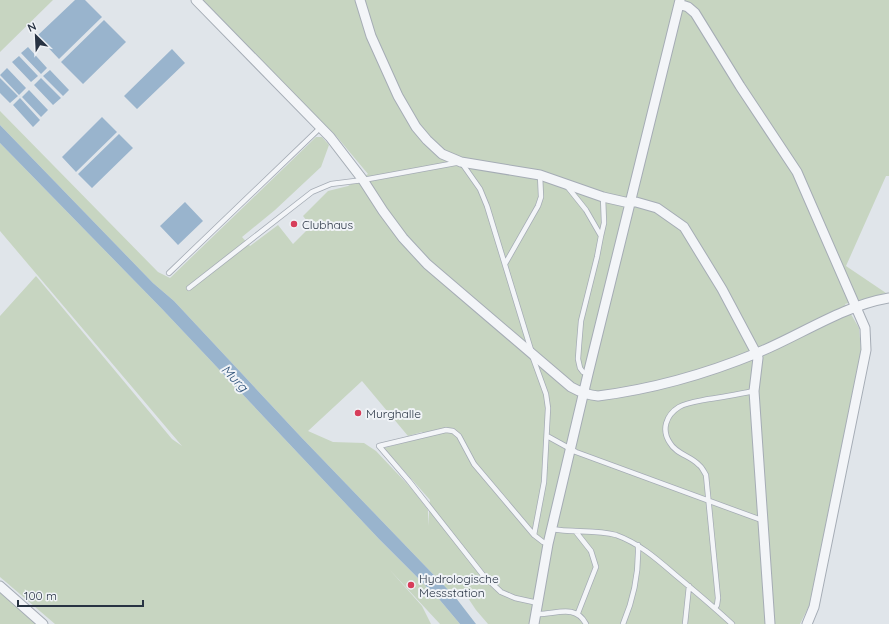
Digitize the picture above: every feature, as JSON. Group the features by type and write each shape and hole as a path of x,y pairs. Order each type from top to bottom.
{"street":[{"path":"196,0 321,127 363,180 403,238 427,264 571,386 588,395 598,396 671,382 718,367 756,353 856,306 889,298"},
{"path":"360,0 371,36 398,96 416,126 442,154 461,162 540,175 603,197 625,202 636,202 657,208 684,227 722,289 758,358 754,391 770,624"},
{"path":"534,624 548,544 588,374 680,2 695,13 740,86 797,172 865,328 866,350 814,607 807,624"},
{"path":"0,586 43,624"}],"lane":[{"path":"169,273 321,127"},
{"path":"189,288 312,192 331,184 363,180 461,162 480,189 487,206 532,354 546,394 548,408 544,482 534,535"},
{"path":"505,264 538,206 541,197 540,175"},
{"path":"565,184 586,210 601,236"},
{"path":"588,374 583,372 580,368 578,359 581,321 604,223 603,197"},
{"path":"714,608 717,605 718,598 706,475 700,465 678,452 670,444 666,434 665,423 671,413 680,406 754,391"},
{"path":"538,603 515,598 501,592 483,575 409,480 378,446 446,430 453,431 459,436 474,464 534,535 544,543 548,544"},
{"path":"547,436 571,450 764,521"},
{"path":"552,529 615,535 638,545 689,586 732,624"},
{"path":"576,532 590,551 596,567 578,613"},
{"path":"623,624 634,588 639,564 638,545"},
{"path":"685,624 689,586"},
{"path":"536,614 569,611 578,613 586,624"}],"green space":[{"path":"0,0 53,0 0,52"},
{"path":"203,0 889,0 889,176 886,176 846,266 886,293 845,304 859,328 861,350 809,606 800,624 488,624 476,610 462,589 456,598 301,437 174,301 153,283 0,125 0,111 158,272 170,278 316,137 322,137 329,145 321,167 275,210 242,237 250,246 278,225 293,244 311,226 303,216 328,191 348,186 368,174 337,137","holes":["362,381 408,436 422,432 425,437 384,448 430,500 428,526 428,510 412,489 376,451 364,443 333,442 308,431"]},
{"path":"0,143 163,310 379,539 439,599 460,624 440,624 389,569 422,606 431,624 55,624 0,577 0,316 36,276 172,439 182,446 0,231"},
{"path":"0,591 38,624 0,624"}],"water":[{"path":"75,0 85,0 102,17 59,59 37,36"},
{"path":"104,20 126,42 83,84 61,62"},
{"path":"28,47 47,68 41,74 21,53"},
{"path":"172,49 185,63 137,109 124,96"},
{"path":"19,56 38,76 31,82 12,62"},
{"path":"7,68 26,88 19,95 0,75"},
{"path":"50,70 69,90 63,96 43,76"},
{"path":"0,78 18,96 10,103 0,93"},
{"path":"41,78 61,98 53,105 34,85"},
{"path":"29,90 48,110 41,117 22,97"},
{"path":"20,98 40,120 33,127 13,105"},
{"path":"102,117 117,132 76,172 62,157"},
{"name":"Murg","path":"0,125 153,283 174,301 301,437 456,598 476,624 460,624 439,599 379,539 163,310 0,143"},
{"path":"119,134 133,148 92,188 78,174"},
{"path":"185,202 203,221 178,245 160,226"}],"place":[{"name":"Clubhaus","path":"294,224"},
{"name":"Murghalle","path":"358,413"},
{"name":"Hydrologische Messstation","path":"411,585"}]}
